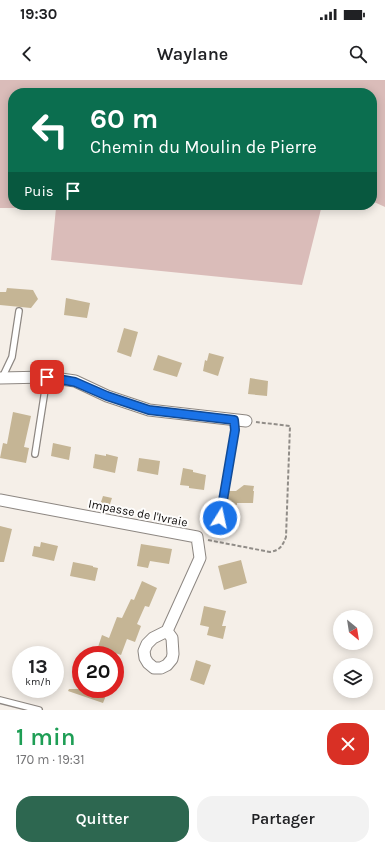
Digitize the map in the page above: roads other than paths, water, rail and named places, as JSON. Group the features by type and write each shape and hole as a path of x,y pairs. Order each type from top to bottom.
{"street":[{"path":"1,378 47,377 75,382 107,396 149,410 246,421"},
{"name":"Impasse de l'Ivraie","path":"0,500 196,537 200,558 167,631"}],"lane":[{"path":"1,378 12,357 19,311"},
{"path":"35,454 47,377"},
{"path":"220,518 235,430 234,420"},
{"path":"0,700 40,710"}]}
